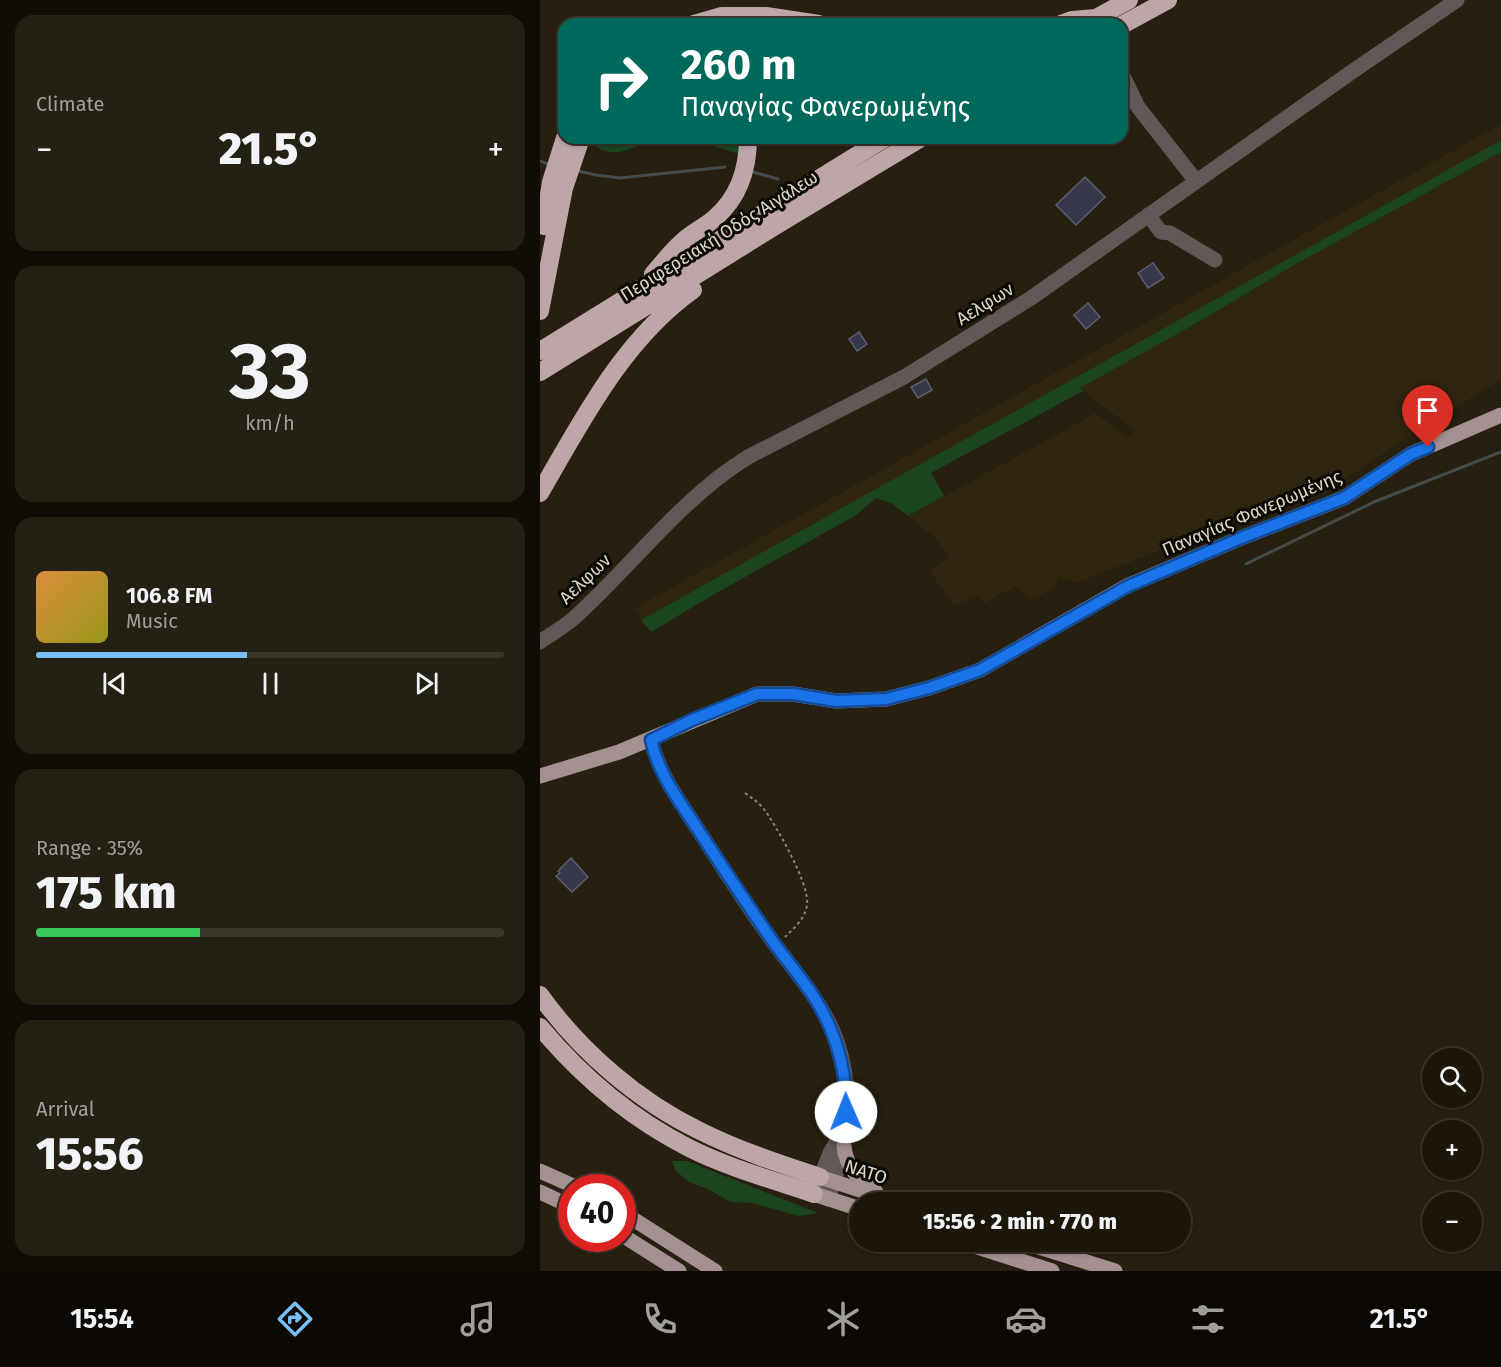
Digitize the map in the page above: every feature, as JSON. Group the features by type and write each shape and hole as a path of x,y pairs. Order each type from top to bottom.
{"highway":[{"path":"1096,18 1129,0"},
{"path":"1128,22 1168,0"},
{"path":"715,18 766,16 779,18"},
{"path":"540,245 551,182 563,144"},
{"path":"540,311 564,188 579,144"},
{"path":"640,289 682,241 715,219 726,207 737,191 744,172 748,144"},
{"name":"Περιφερειακή Οδός Αιγάλεω","path":"540,351 875,144"},
{"name":"Περιφερειακή Οδός Αιγάλεω","path":"540,372 911,144"},
{"path":"540,492 590,407 626,356 660,315 698,286 717,262"},
{"path":"540,994 572,1033 595,1056 619,1078 656,1106 699,1131 824,1188"},
{"path":"540,1027 556,1046 607,1094 646,1123 690,1149 824,1188"}],"main road":[{"name":"Παναγίας Φανερωμένης","path":"540,776 651,740 692,720 757,694 793,694 836,701 886,699 929,688 980,670 1128,586 1241,538 1344,498 1411,454 1501,415"},
{"path":"844,1146 850,1169 863,1182 879,1192"},
{"path":"540,1171 558,1179"},
{"name":"ΝΑΤΟ","path":"824,1188 849,1193"},
{"name":"ΝΑΤΟ","path":"824,1188 849,1203"},
{"path":"540,1192 558,1200"},
{"path":"636,1221 715,1271"},
{"path":"636,1244 679,1271"},
{"path":"993,1252 1052,1271"},
{"path":"1055,1252 1115,1271"}],"street":[{"name":"Αελφων","path":"540,642 572,620 683,507 725,471 904,377 1031,298 1457,0"},
{"path":"1128,86 1138,107 1196,181"},
{"path":"1148,215 1161,232 1170,233 1215,260"},
{"path":"651,740 655,758 663,776 724,871 776,946 804,981 832,1029 840,1051 845,1082 844,1146 824,1188"},
{"path":"824,1188 830,1153 844,1129"}],"path":[{"path":"746,793 767,814 807,892 808,902 800,921 776,946"}],"shaded area":[{"path":"1501,124 1501,140 641,620 635,608"},
{"path":"1501,152 1501,379 1457,407 1443,411 1435,405 1411,435 1324,494 1296,497 1079,582 1058,578 1055,589 1029,600 1016,586 984,603 978,596 954,606 929,570 950,557 933,536 908,516 1096,413 1128,438 1134,430 1079,388 1195,324 1296,264"}],"green space":[{"path":"1501,140 1501,152 1296,264 1080,388 1083,391 931,473 944,496 908,516 891,503 876,498 855,516 651,632 641,620"},
{"path":"598,144 644,144 614,152 597,147"},
{"path":"708,144 741,144 742,155"},
{"path":"672,1161 687,1161 818,1213 799,1216 751,1203 730,1202 710,1190 689,1182 676,1171"}],"building":[{"path":"1085,177 1105,197 1076,225 1056,205"},
{"path":"1153,263 1164,278 1148,288 1138,273"},
{"path":"1088,303 1100,317 1086,329 1074,315"},
{"path":"859,332 867,344 857,351 849,339"},
{"path":"926,379 932,390 918,398 911,387"},
{"path":"571,858 588,877 572,892 556,876"}],"waterway":[{"path":"540,161 548,164"},
{"path":"578,171 620,178 725,167"},
{"path":"753,172 778,179"},
{"path":"1246,564 1374,502 1501,452"}],"route":[{"path":"846,1112 846,1092 840,1051 821,1008 724,871 663,776 655,758 651,740 692,720 757,694 793,694 836,701 886,699 929,688 980,670 1128,586 1241,538 1344,498 1411,454 1428,447"}]}
